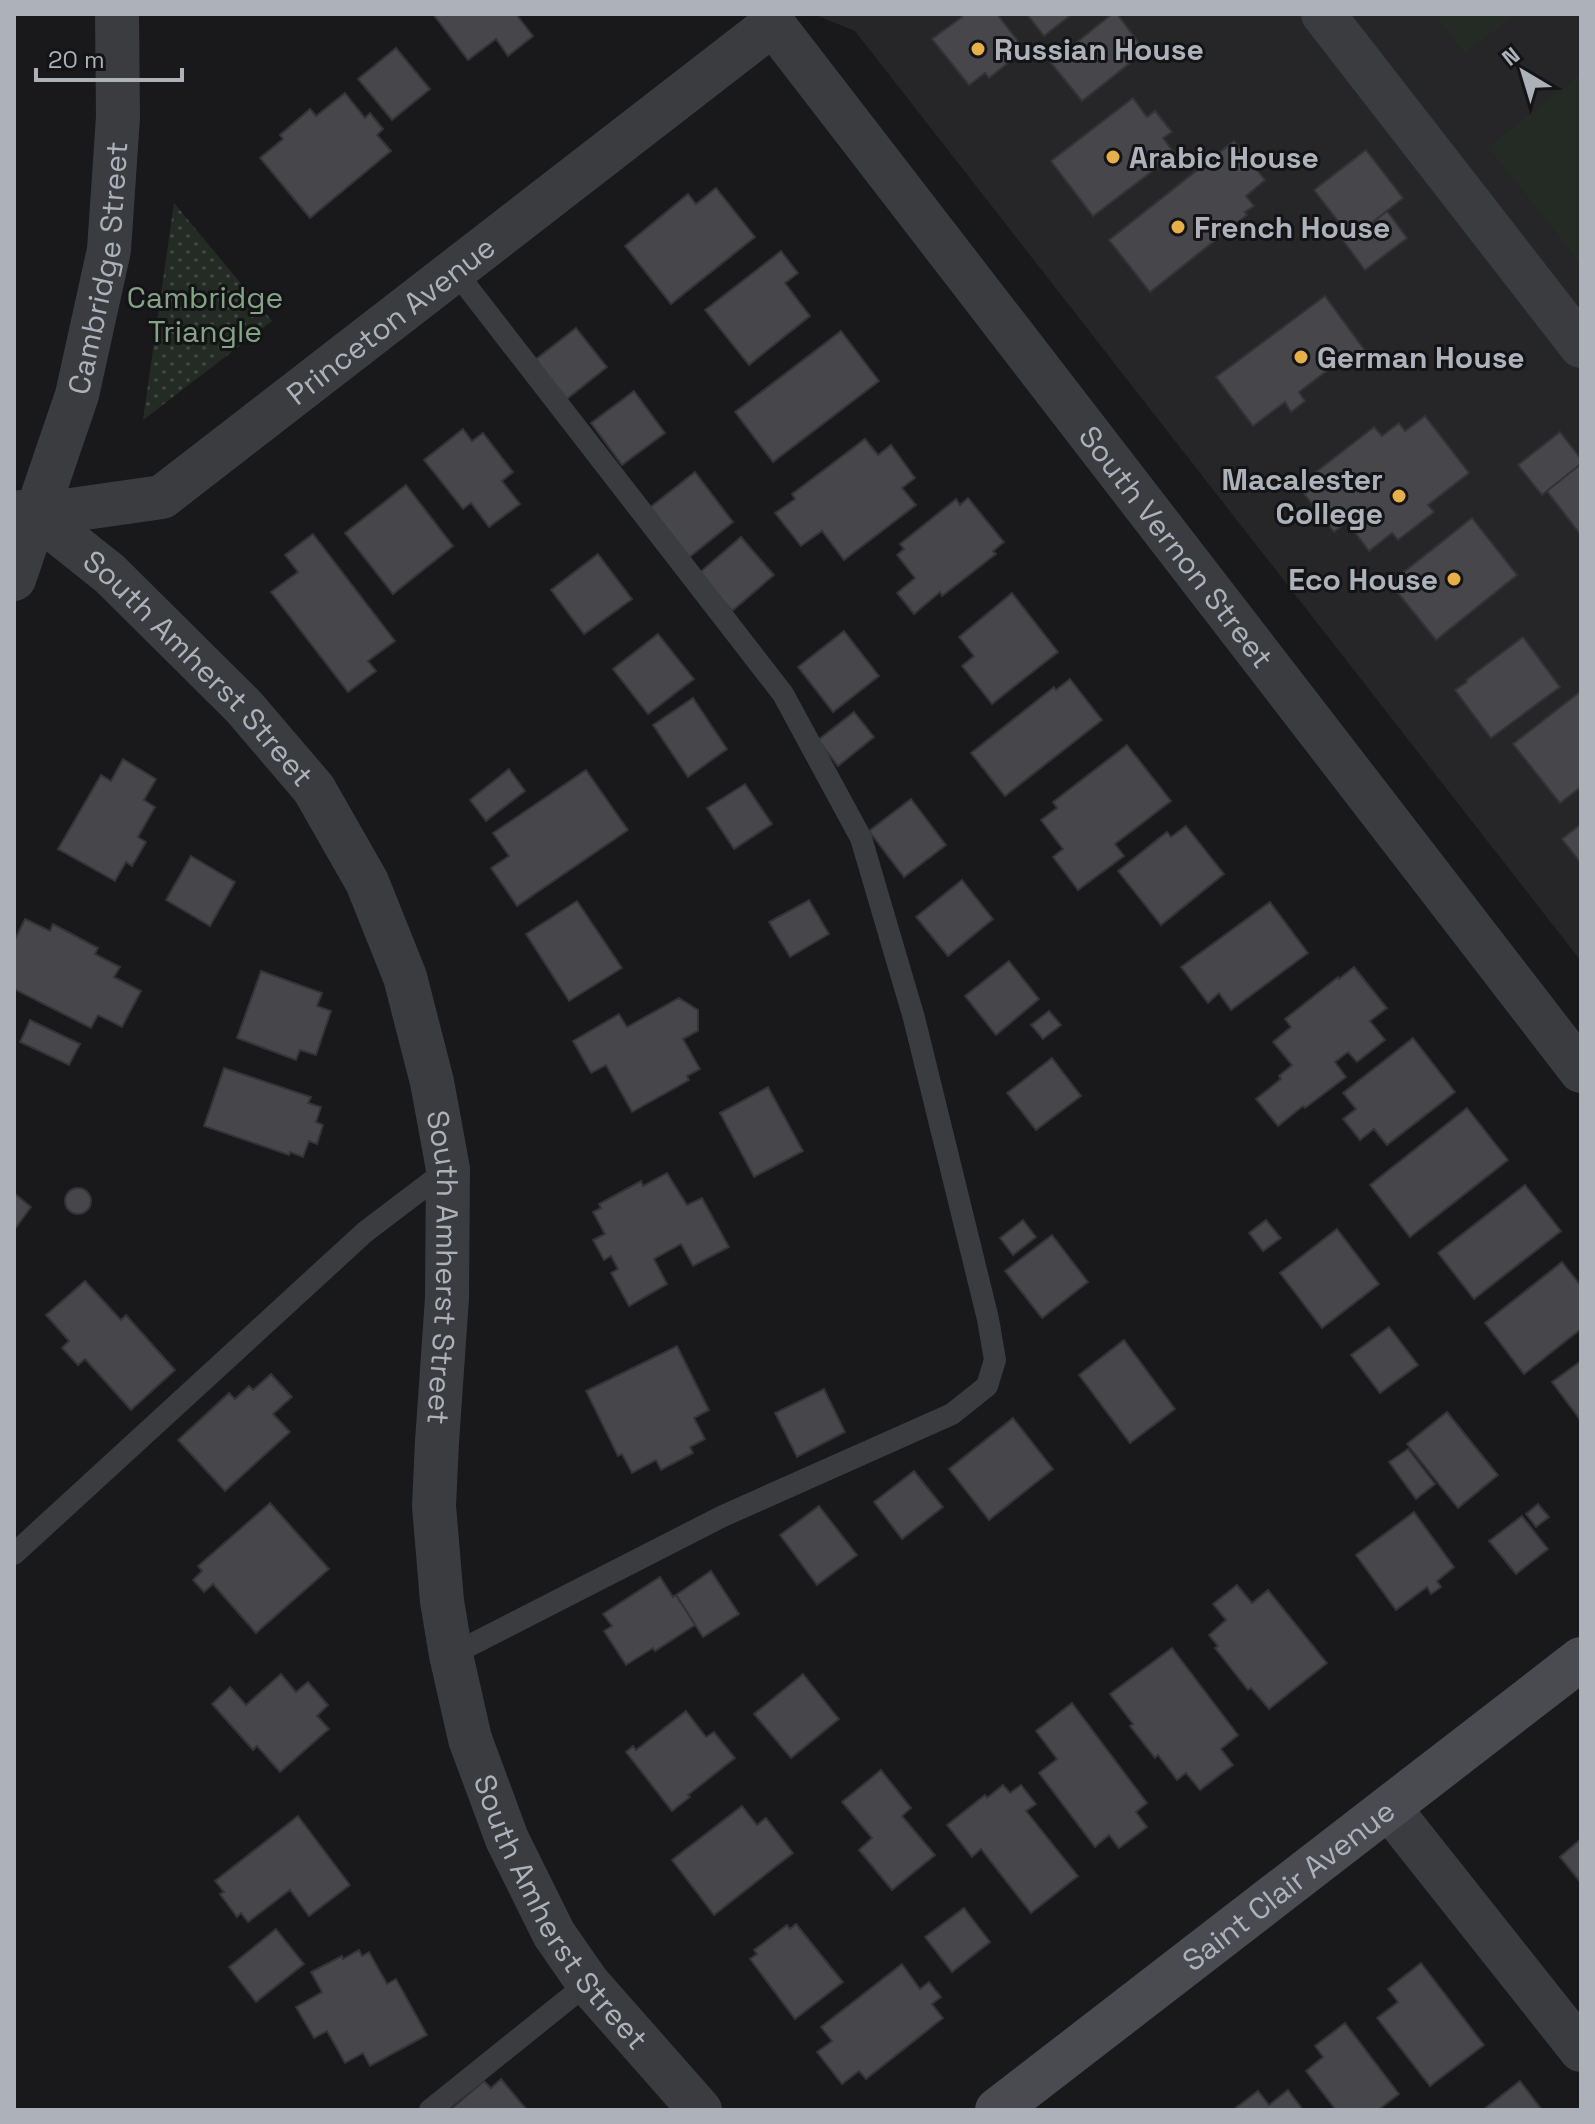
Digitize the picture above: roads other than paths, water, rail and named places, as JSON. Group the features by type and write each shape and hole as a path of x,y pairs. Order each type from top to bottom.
{"street":[{"name":"Cambridge Street","path":"25,513 77,395 109,250 118,117 117,14"},
{"path":"1323,14 1581,346"},
{"name":"Princeton Avenue","path":"25,513 162,497 773,24"},
{"name":"South Vernon Street","path":"773,24 1581,1071"},
{"path":"14,579 25,513"},
{"name":"South Amherst Street","path":"25,513 110,574 244,707 314,789 367,882 405,977 432,1082 448,1169 447,1298 434,1506 442,1601 470,1739 507,1839 554,1934 588,1983 700,2110"},
{"name":"Saint Clair Avenue","path":"997,2110 1581,1659"},
{"path":"1389,1808 1581,2050"}],"lane":[{"path":"451,1655 723,1516 952,1414 987,1386 995,1360 988,1319 914,1018 861,838 783,694 455,271"},
{"path":"14,1554 365,1232 448,1169"},
{"path":"430,2110 588,1983"}],"place":[{"name":"Russian House","path":"978,49"},
{"name":"Arabic House","path":"1113,157"},
{"name":"French House","path":"1178,227"},
{"name":"German House","path":"1301,357"},
{"name":"Macalester College","path":"1399,496"},
{"name":"Eco House","path":"1454,579"}],"park label":[{"name":"Cambridge Triangle","path":"205,314"}]}
